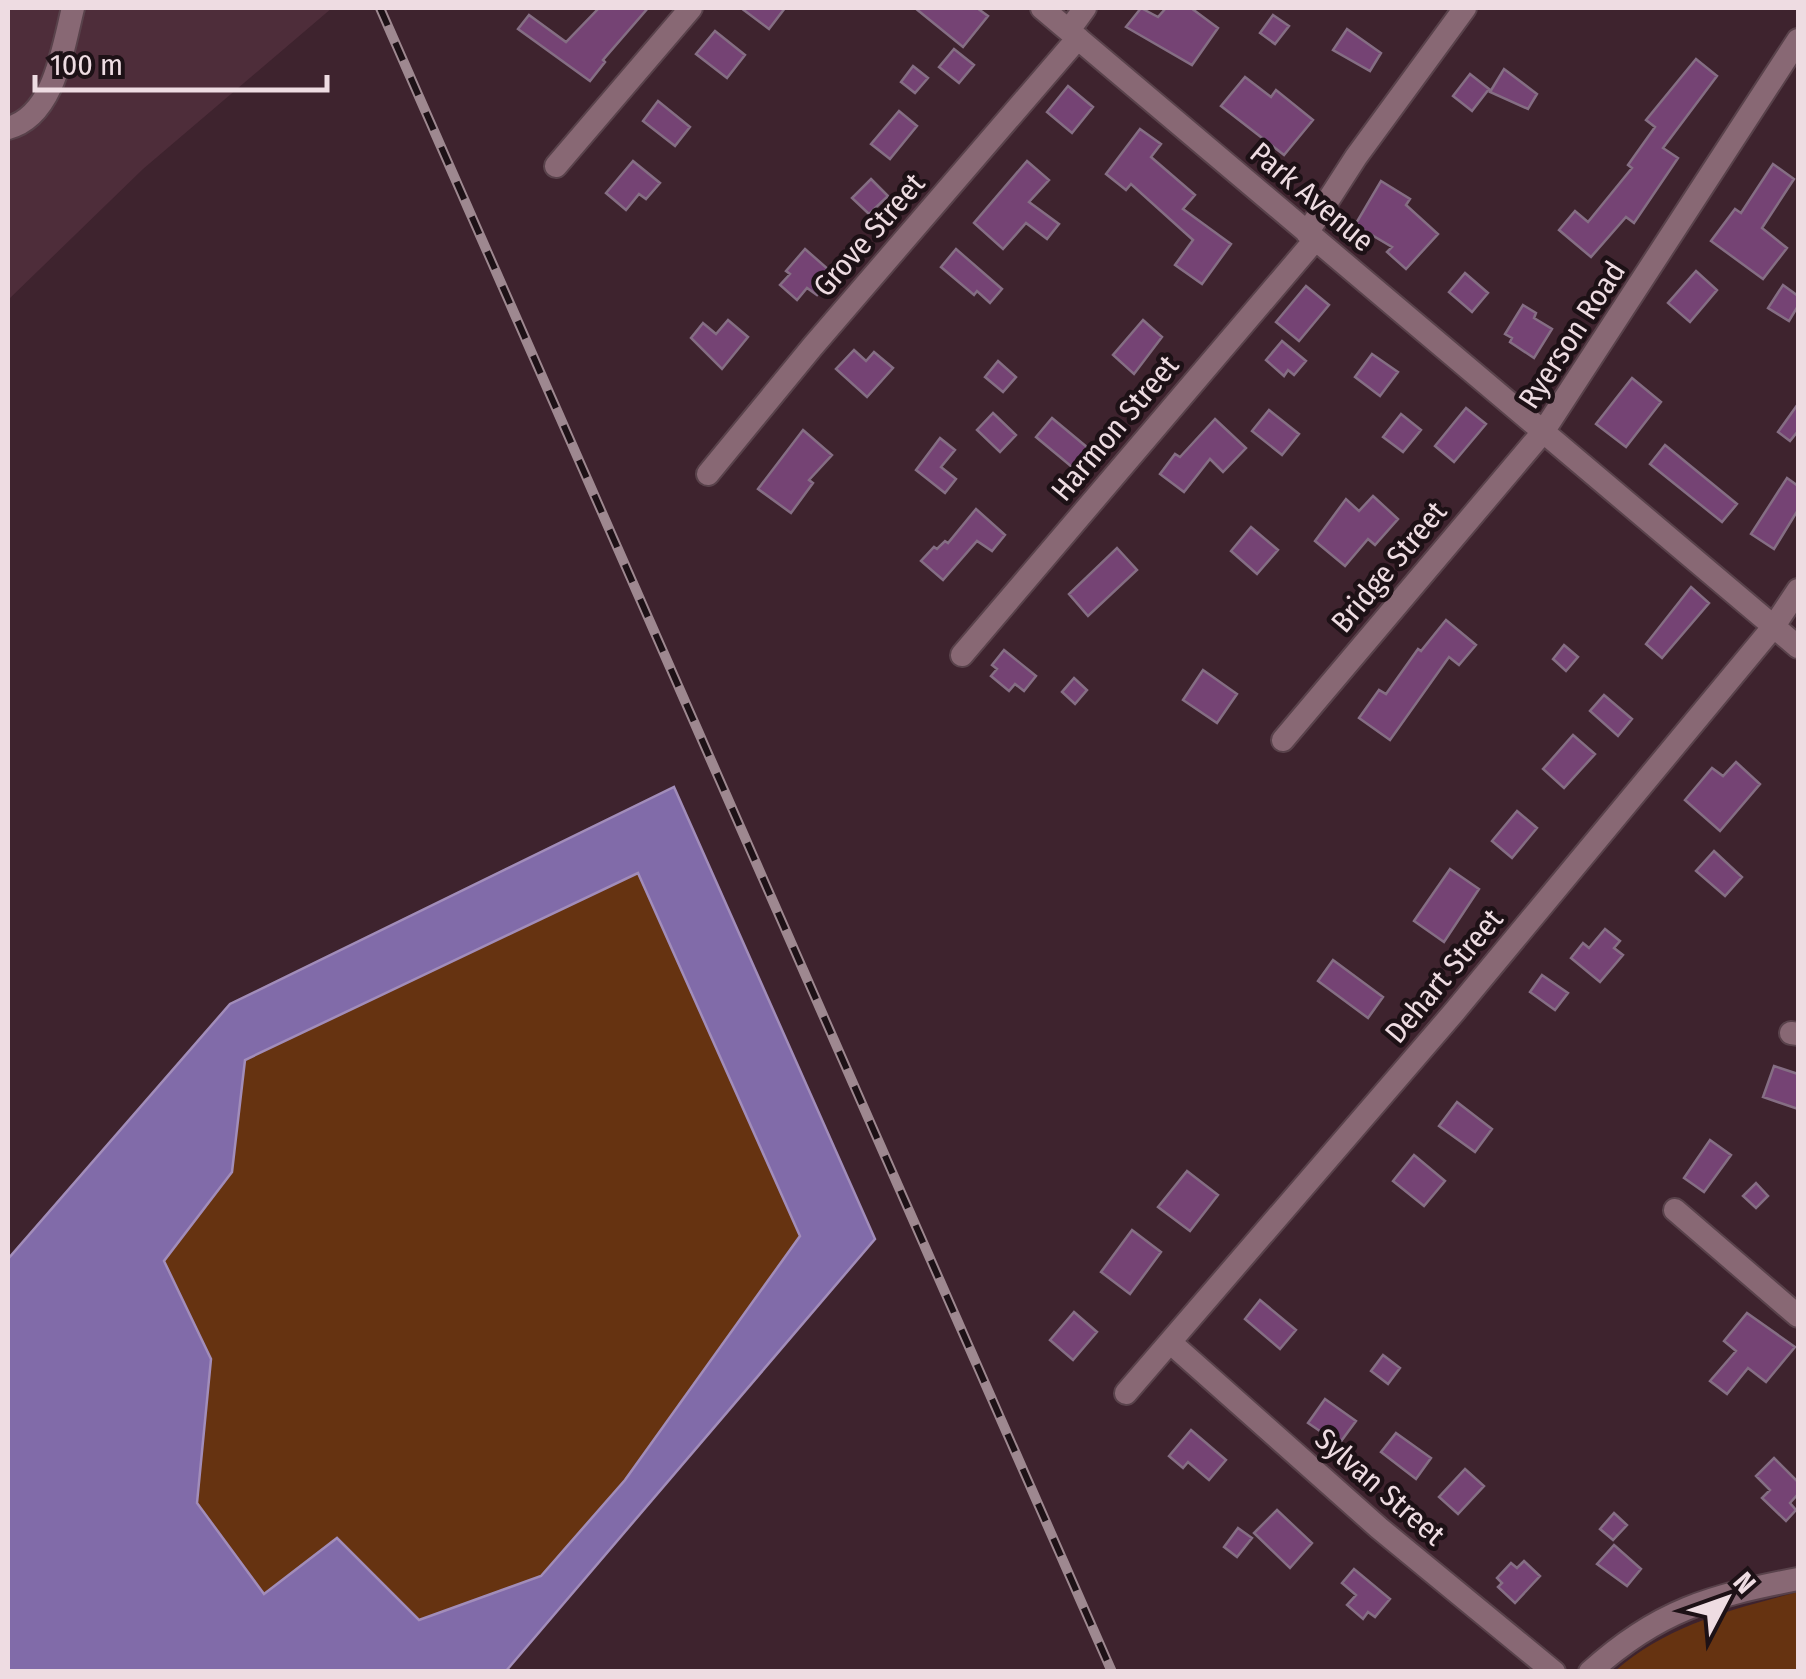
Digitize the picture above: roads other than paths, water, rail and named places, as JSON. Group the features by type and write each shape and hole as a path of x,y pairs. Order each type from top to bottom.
{"street":[{"path":"8,128 22,124 48,94 73,8"},
{"path":"556,166 690,8"},
{"name":"Park Avenue","path":"1042,8 1543,432"},
{"name":"Grove Street","path":"708,474 1074,34 1085,8"},
{"name":"Harmon Street","path":"962,654 1311,236 1356,157 1465,8"},
{"name":"Ryerson Road","path":"1798,40 1543,432 1798,647"},
{"name":"Bridge Street","path":"1283,740 1543,432"},
{"name":"Dehart Street","path":"1126,1394 1456,1011 1774,626 1798,590"},
{"path":"1675,1210 1798,1316"},
{"name":"Sylvan Street","path":"1171,1344 1379,1528 1554,1672"},
{"path":"1590,1672 1648,1626 1684,1608 1721,1594 1798,1579"}],"railway":[{"path":"380,8 1112,1672"}]}
